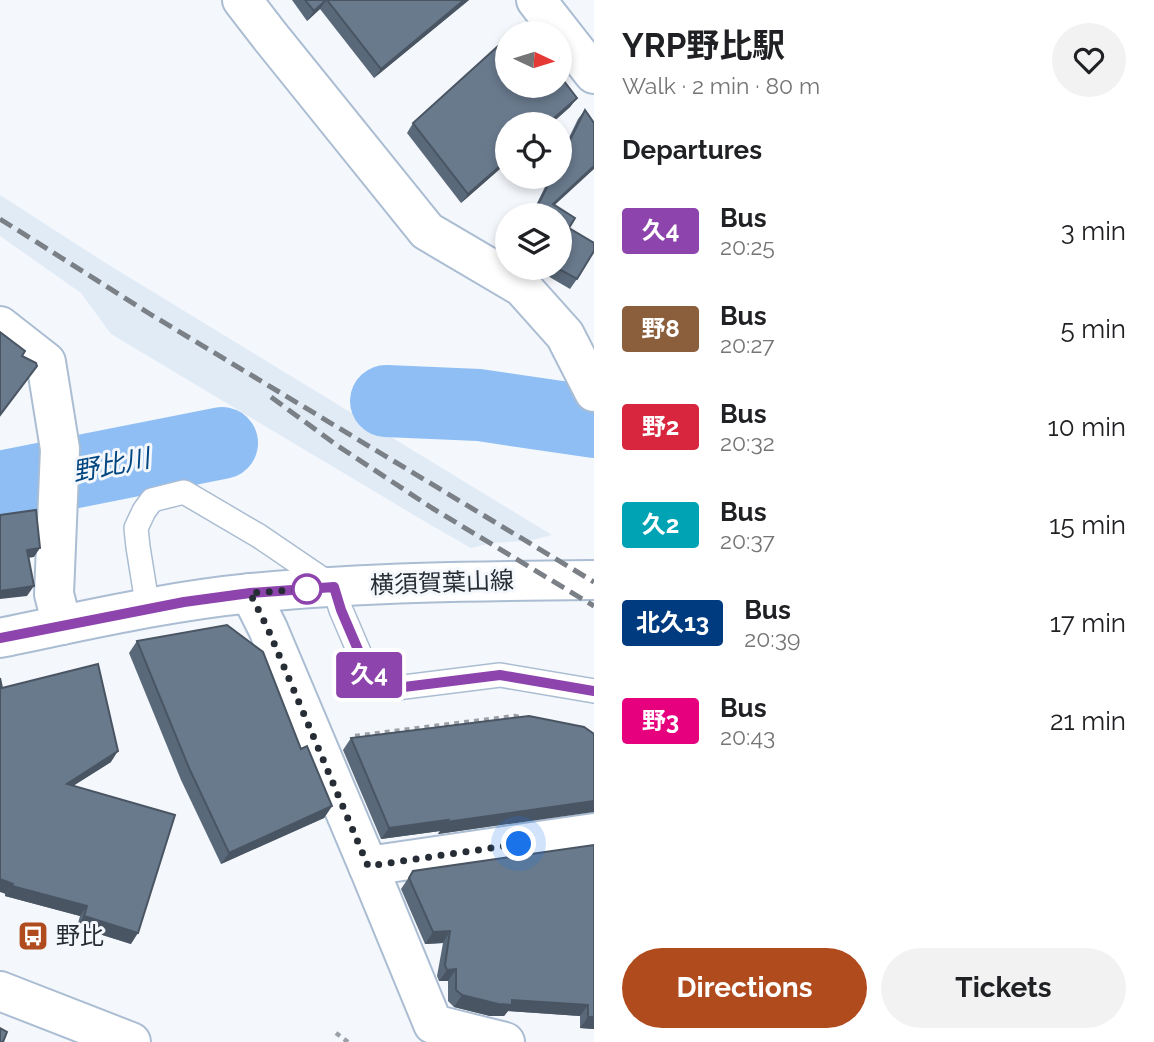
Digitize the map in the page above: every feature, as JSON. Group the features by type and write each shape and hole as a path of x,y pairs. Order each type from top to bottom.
{"main road":[{"path":"242,0 427,231 522,287 565,335 594,390"},
{"path":"536,0 586,50"},
{"path":"0,326 46,362 60,449 54,594 62,625"},
{"name":"横須賀葉山線","path":"0,638 148,609 250,593 479,581 594,580"},
{"path":"250,593 268,629 433,1024 505,1042"},
{"path":"368,866 594,833"},
{"path":"0,990 131,1042"}],"lane":[{"path":"148,609 136,528 152,500 184,492 259,536 334,587 371,680 388,689 500,675 594,691"}],"path":[{"path":"336,1033 348,1042"}],"shaded area":[{"path":"0,195 104,262 552,535 528,541 491,543 471,548 111,334 81,293 0,236"}],"building":[{"path":"305,0 326,0 314,11"},
{"path":"327,0 464,0 381,69"},
{"path":"495,49 495,98 572,98 572,92 577,98 561,112 495,112 495,170 468,194 413,123"},
{"path":"585,110 594,123 594,166 572,186 572,136"},
{"path":"546,189 569,189 554,203 539,203"},
{"path":"572,230 594,243 594,251 577,279 572,276"},
{"path":"0,332 25,351 22,356 37,366 0,415"},
{"path":"36,510 40,548 27,550 34,586 0,591 0,515"},
{"path":"227,625 263,652 301,749 307,746 332,806 229,853 189,768 137,641"},
{"path":"98,664 118,751 67,784 175,815 138,933 84,916 87,906 12,886 13,884 0,879 0,678 2,688"},
{"path":"529,716 584,727 594,734 594,801 389,828 351,738"},
{"path":"594,845 594,1017 588,1017 588,1005 512,1000 512,1005 498,1004 462,995 456,990 456,969 447,970 445,965 450,931 433,932 409,878 413,871"},
{"path":"0,1028 7,1032 3,1042 0,1042"}],"waterway":[{"name":"野比川","path":"386,401 479,405 594,422"},
{"name":"野比川","path":"0,487 222,443"}],"railway":[{"path":"0,219 150,314 594,582"},
{"path":"271,397 338,446 432,508 594,606"}],"bus line":[{"name":"久4","path":"0,638 184,602 250,593 334,587 371,680 388,689 500,675 594,691"}],"place":[{"name":"野比","path":"33,936"}],"route":[{"path":"307,589 250,593 268,629 368,866 519,844"}]}
